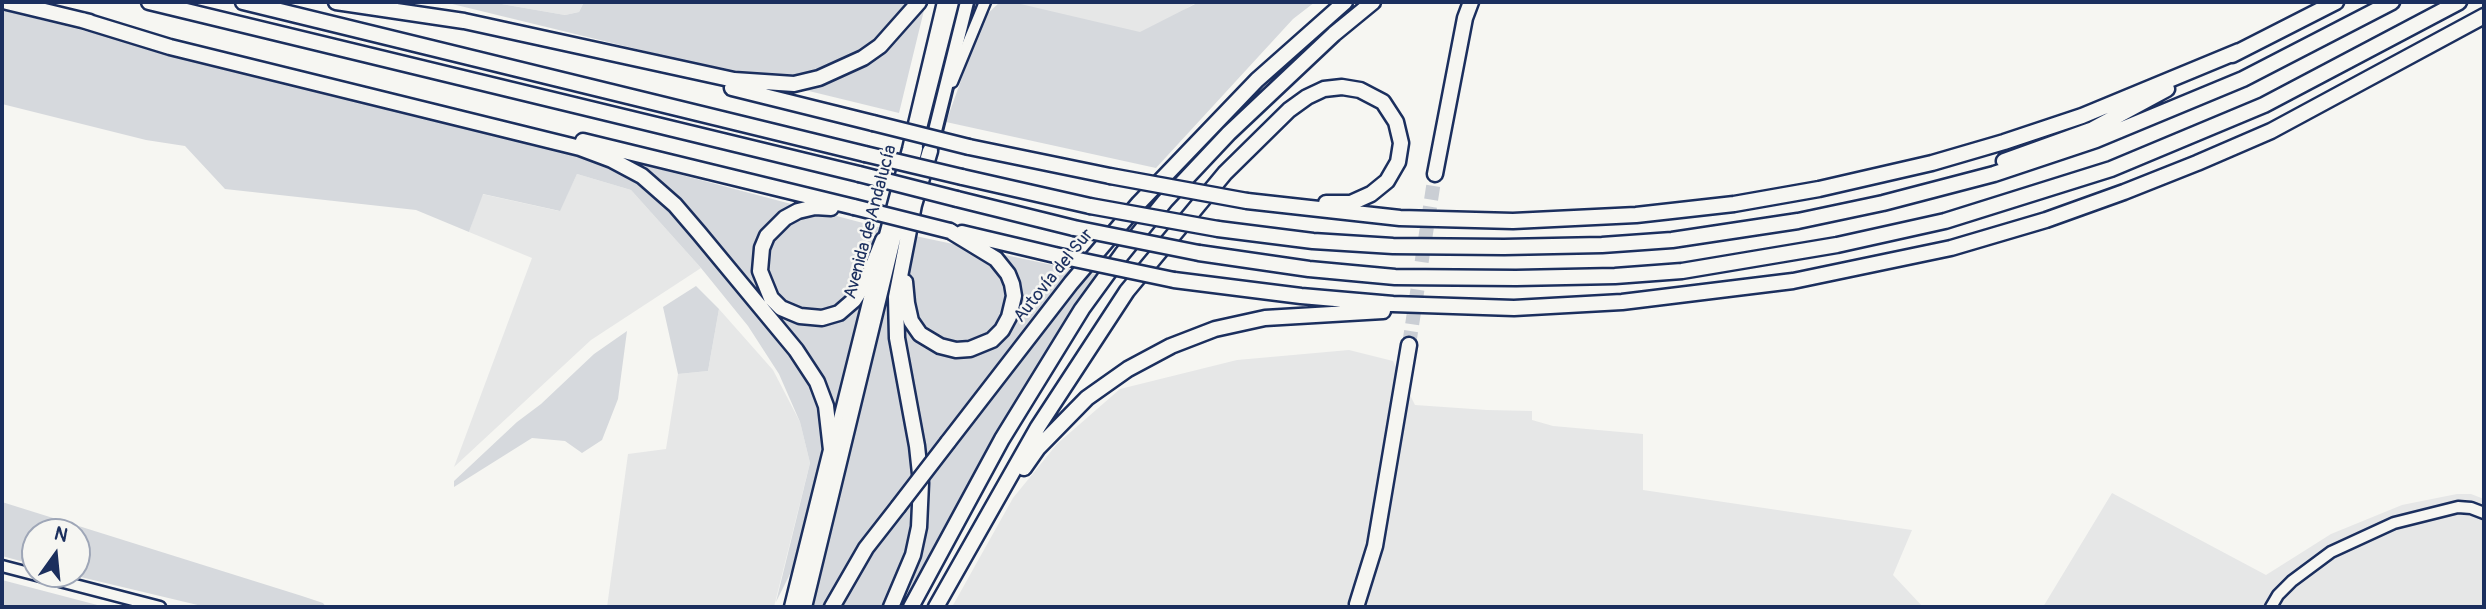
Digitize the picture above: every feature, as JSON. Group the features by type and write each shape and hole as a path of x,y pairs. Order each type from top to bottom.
{"highway":[{"path":"7,2 950,231 1174,280 1301,296 1429,306 1514,308 1689,296 1793,281 1951,248 2046,220 2197,163 2271,131 2484,16"},
{"path":"149,2 1074,228 1199,253 1309,269 1395,277 1516,278 1615,276 1682,271 1836,245 1945,221 2111,169 2263,105 2459,2"},
{"path":"243,2 1090,206 1218,229 1313,241 1393,246 1504,247 1672,240 1798,221 1883,203 1994,174 2096,140 2243,79 2392,2"},
{"path":"337,2 464,21 873,123 1110,176 1247,201 1400,218 1513,221 1636,215 1734,204 1819,189 1932,163 2082,116 2239,51"},
{"path":"382,2 734,80 764,84 794,84 819,78 863,58 888,37 919,2"},
{"name":"Autovía del Sur","path":"832,607 866,548 1063,293 1139,202 1257,80 1345,2"},
{"path":"911,607 1002,439 1075,320 1122,254 1166,201 1229,133 1334,34 1373,2"},
{"path":"1435,174 1465,18 1471,2"},
{"path":"1883,203 2093,129 2336,2"},
{"path":"82,20 170,47 580,148 612,160 642,176 674,205 699,233 807,365 826,406 831,450 792,607"},
{"path":"936,607 1038,427 1127,291 1225,173 1289,110 1324,89 1342,87 1360,90 1383,102 1396,122 1401,143 1398,162 1387,181 1371,194 1351,203 1247,201"},
{"path":"923,149 922,206 906,273 907,303 911,321 920,334 930,341 948,348 970,349 992,340 1002,330 1009,317 1014,296 1013,284 996,259 950,231"},
{"path":"804,607 923,149"},
{"path":"891,607 913,555 919,527 921,484 917,446 897,338 896,297 923,149"},
{"path":"853,207 815,207 792,215 775,226 767,236 760,271 771,298 781,308 800,316 822,318 839,313 854,300 867,279 883,240"},
{"path":"988,517 1038,448 1087,398 1128,369 1171,346 1215,329 1265,318 1429,306"},
{"path":"1356,606 1375,546 1409,345"}],"main road":[{"name":"Avenida de Andalucía","path":"923,149 952,2"},
{"path":"923,149 940,112 967,2"}],"street":[{"name":"Avenida de Andalucía","path":"831,450 943,2"},
{"path":"940,112 985,2"},
{"path":"2271,607 2292,581 2331,551 2395,523 2458,507 2484,513"},
{"path":"2,566 160,607"}],"shaded area":[{"path":"444,2 490,2 565,15 579,12 584,2 926,2 899,113"},
{"path":"490,2 584,2 579,12 565,15"},
{"path":"1000,2 1012,2 1140,32 1199,2 1315,2 1293,19 1156,168 946,122 984,17"},
{"path":"1004,2 1197,2 1138,39"},
{"path":"2,10 514,139 621,159 882,228 845,381 808,516 792,570 776,602 810,463 800,422 779,374 748,326 701,268 631,190 577,174 560,211 483,194 469,232 416,210 225,189 185,146 146,140 2,104"},
{"path":"577,174 631,190 701,268 591,340 454,467 532,258 469,232 482,194 559,211"},
{"path":"901,233 1100,275 966,490 904,607 810,607"},
{"path":"696,286 719,309 708,371 678,374 663,307"},
{"path":"719,309 773,370 800,422 810,463 774,607 607,607 628,454 666,449 678,374 708,371"},
{"path":"627,331 618,399 602,440 582,453 565,441 532,438 454,487 454,481 517,422 541,404 594,354"},
{"path":"1349,350 1393,361 1415,405 1532,411 1532,420 1553,426 1643,434 1643,490 1912,530 1893,575 1923,607 952,607 1013,498 1057,444 1120,389 1237,360"},
{"path":"2112,493 2266,575 2331,534 2402,505 2457,494 2471,494 2484,499 2484,607 2043,607"},
{"path":"2,502 53,518 21,518 21,561 2,556"},
{"path":"91,530 302,596 323,603 326,607 206,607 91,580"},
{"path":"2,580 21,585 21,588 33,588 105,607 2,607"}],"tunnel":[{"path":"1409,345 1435,174"}]}
